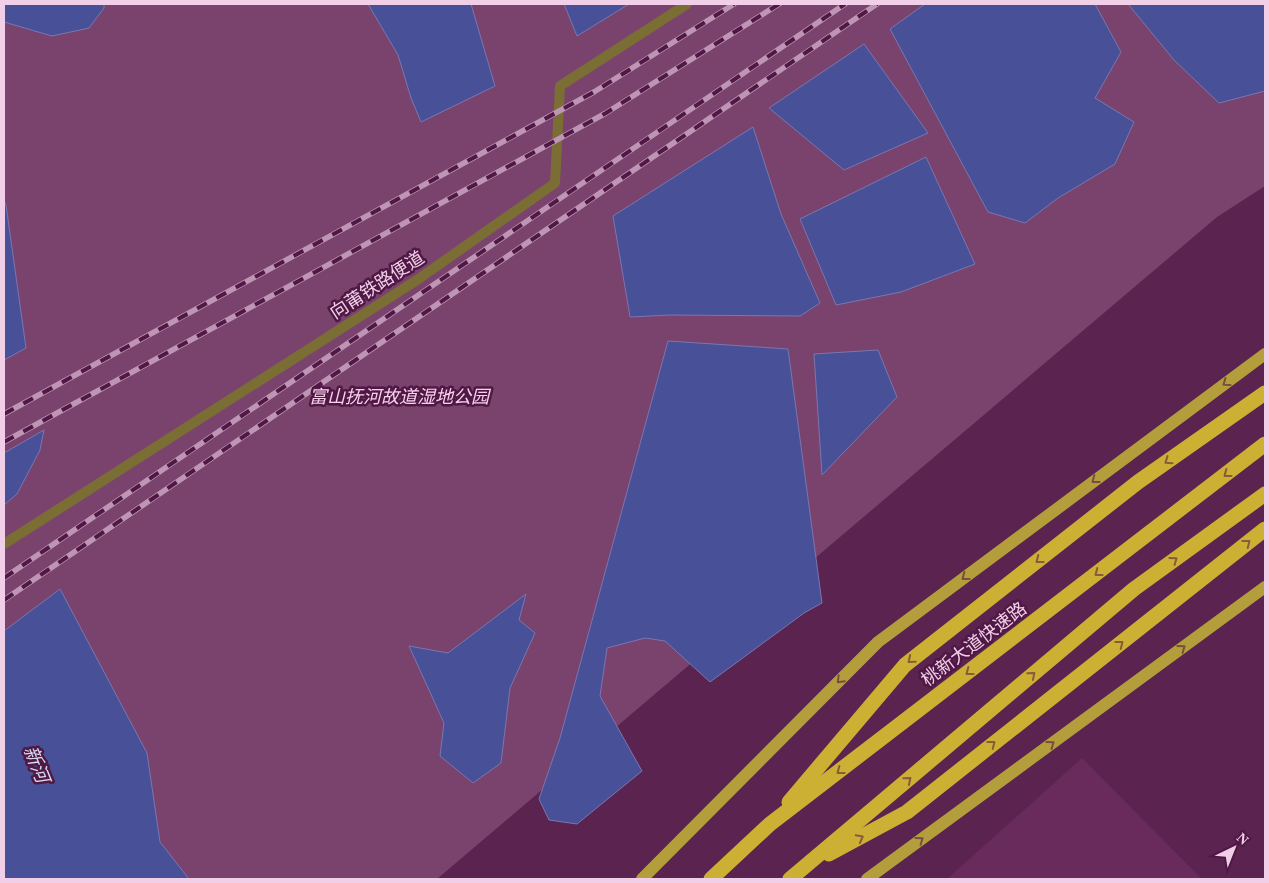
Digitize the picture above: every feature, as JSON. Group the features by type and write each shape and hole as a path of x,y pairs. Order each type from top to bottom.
{"highway":[{"path":"770,824 905,665 1138,482 1265,393"},
{"name":"桃新大道快速路","path":"711,879 770,824 1265,444"},
{"path":"796,874 1134,589 1265,494"},
{"path":"796,874 907,812 1265,529"}],"main road":[{"path":"642,879 878,642 1265,354"},
{"path":"867,879 1265,587"}],"lane":[{"name":"向莆铁路便道","path":"4,544 417,280 555,183 560,86 687,4"}],"shaded area":[{"path":"1082,758 1202,879 947,879"}],"green space":[{"name":"富山抚河故道湿地公园","path":"4,4 1265,4 1265,186 1217,217 437,879 4,879"}],"water":[{"path":"4,4 104,4 104,8 89,28 52,36 4,22"},
{"path":"368,4 471,4 495,86 421,122 411,98 398,55"},
{"path":"564,4 629,4 577,36"},
{"path":"925,4 1095,4 1121,52 1095,98 1134,122 1115,164 1058,198 1025,223 988,212 890,29"},
{"path":"1128,4 1265,4 1265,91 1219,103 1174,60"},
{"path":"864,44 928,133 844,170 769,108"},
{"path":"753,127 781,214 820,303 800,316 670,315 630,317 613,216"},
{"path":"926,157 975,264 901,292 836,305 800,219"},
{"path":"4,200 26,348 4,360"},
{"path":"668,341 788,349 822,603 804,613 710,682 665,641 645,638 607,648 600,696 642,771 577,824 549,820 539,799 560,738"},
{"path":"878,350 897,397 822,475 814,354"},
{"path":"44,430 40,450 17,494 4,505 4,453"},
{"name":"新河","path":"60,589 147,753 160,842 189,879 4,879 4,631"},
{"path":"526,594 519,620 535,633 510,688 501,763 473,783 440,756 444,723 409,646 448,653"}],"railway":[{"path":"4,414 594,92 734,4"},
{"path":"4,442 606,113 779,4"},
{"path":"4,578 845,4"},
{"path":"4,600 877,4"}]}
